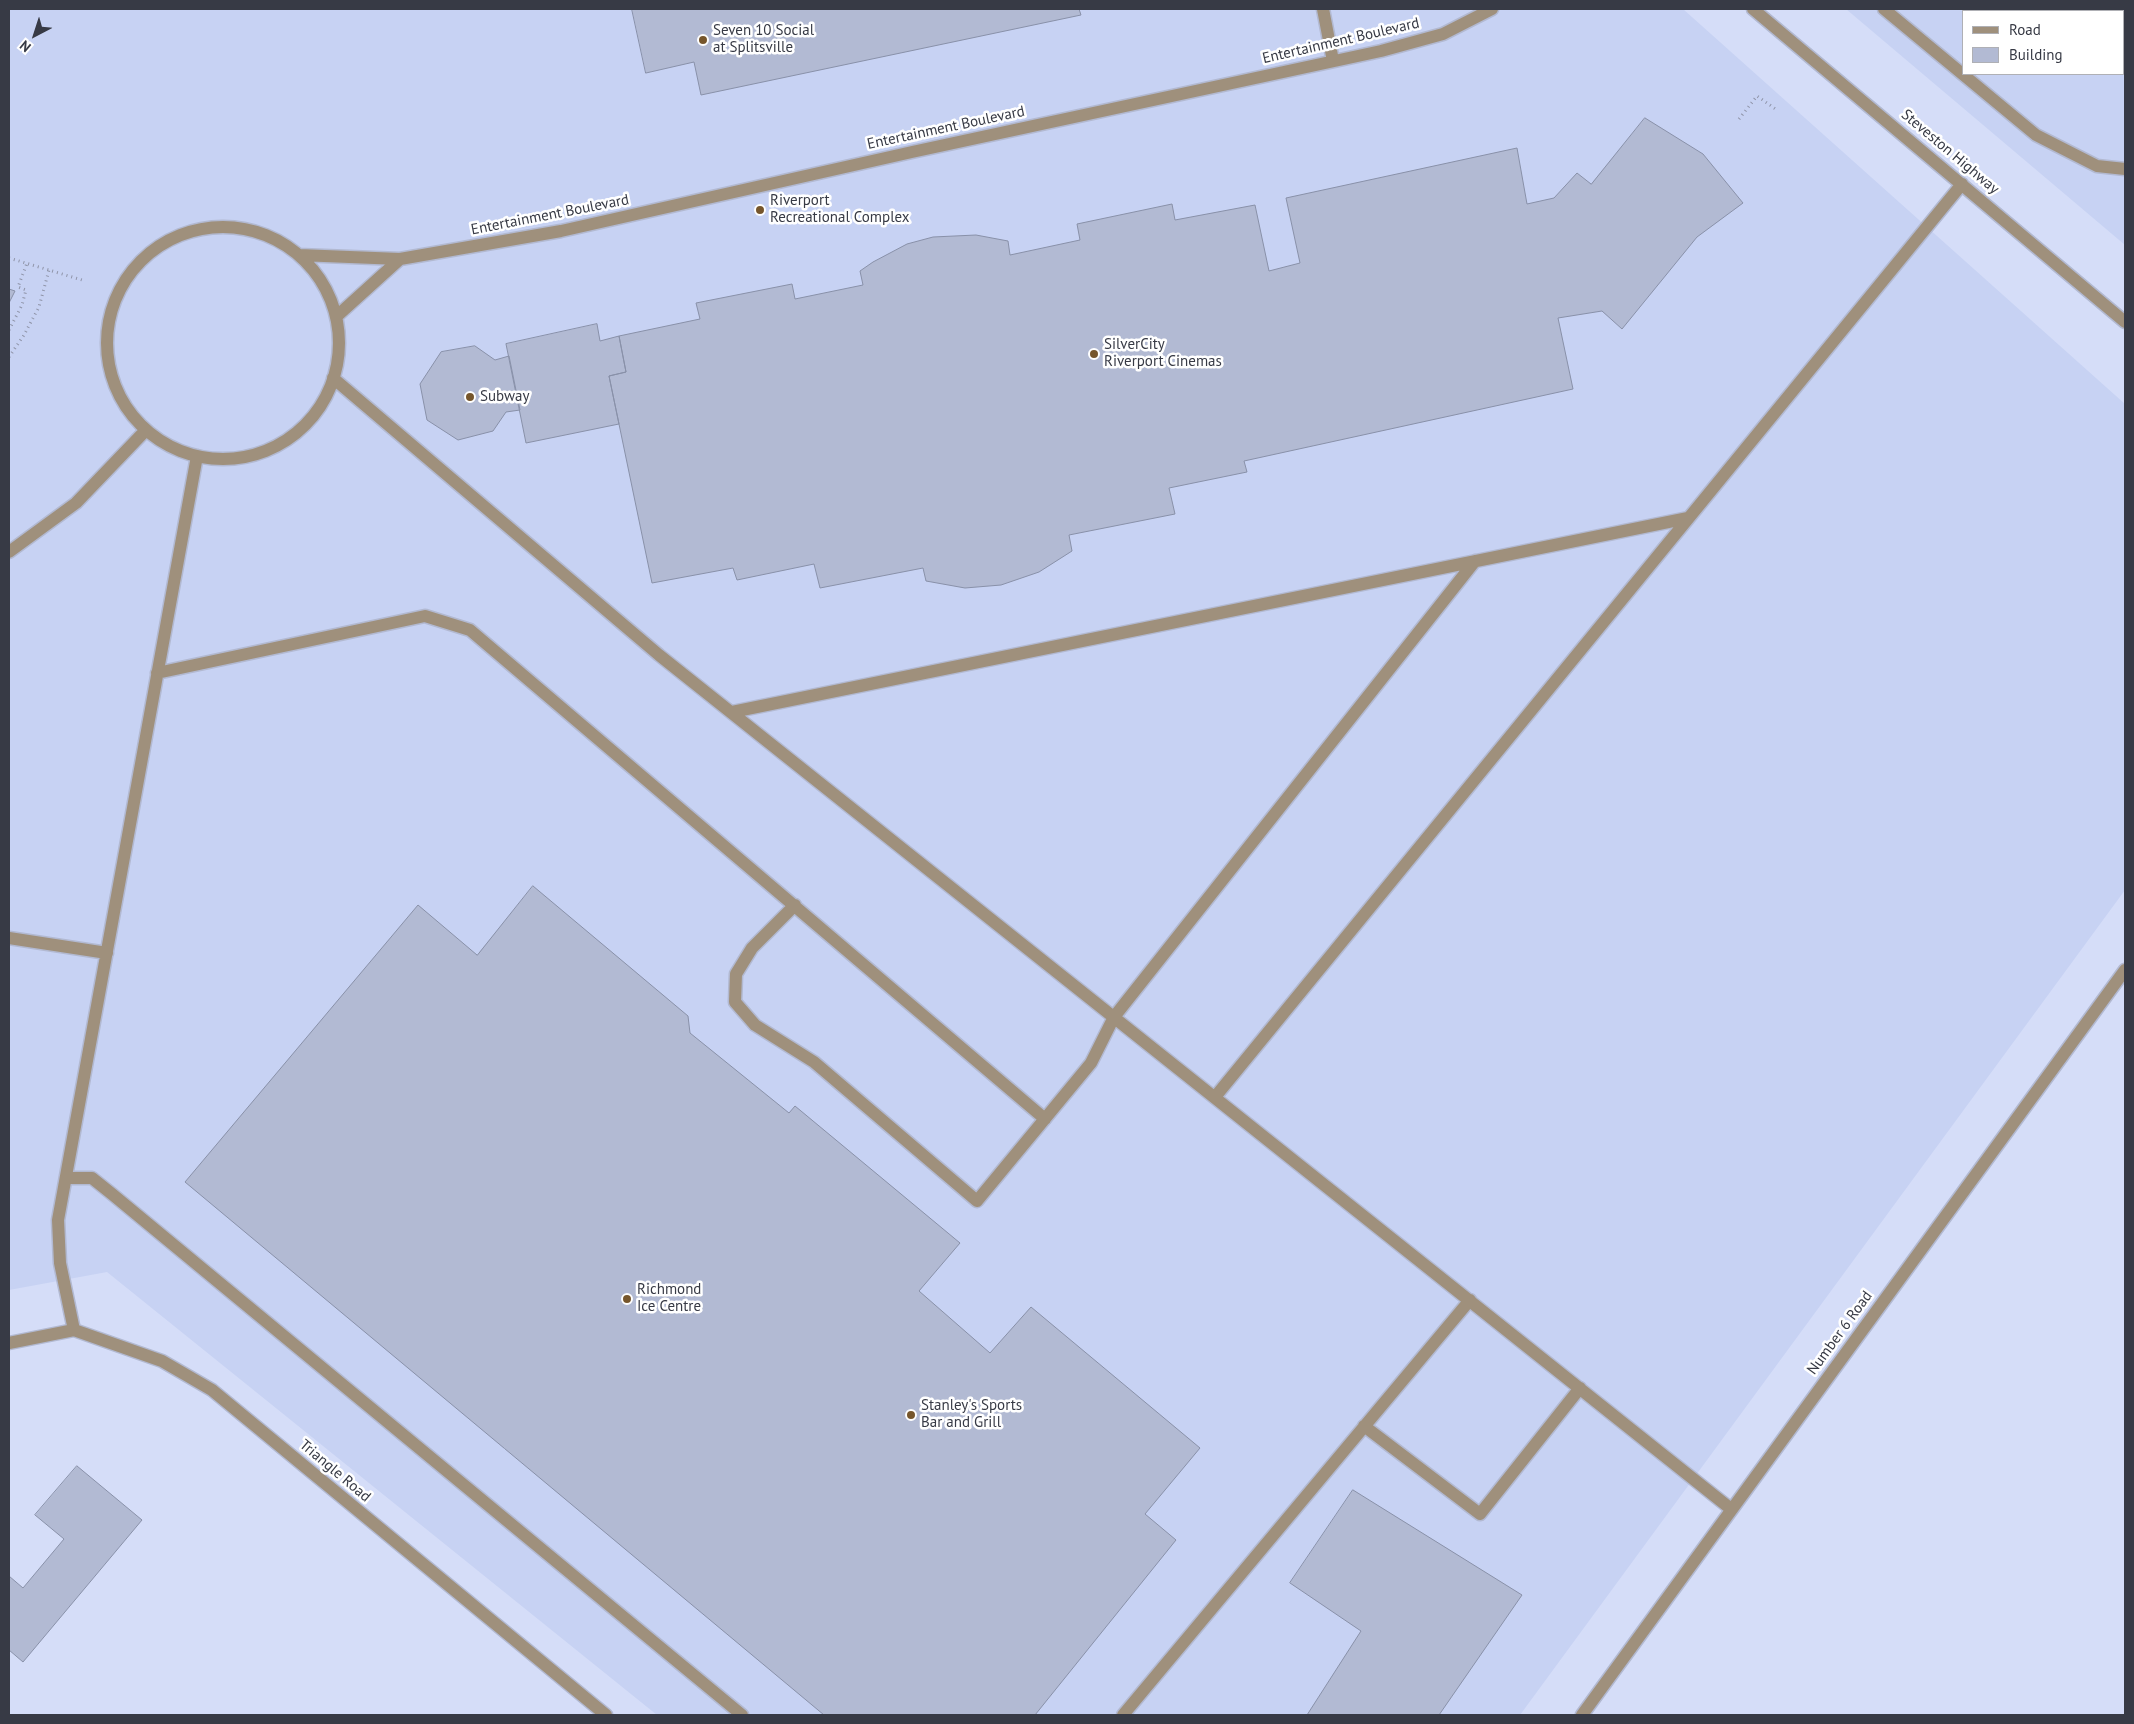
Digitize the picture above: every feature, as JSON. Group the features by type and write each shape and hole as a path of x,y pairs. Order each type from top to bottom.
{"street":[{"path":"1323,9 1333,61"},
{"name":"Entertainment Boulevard","path":"299,255 400,259 561,232 912,152 1381,51 1443,34 1492,9"},
{"name":"Steveston Highway","path":"1753,9 2125,322"},
{"path":"1884,9 1962,74"},
{"path":"1964,75 2036,135 2097,166 2125,170"},
{"path":"1215,1097 1962,184"},
{"name":"Entertainment Boulevard","path":"230,227 266,236 299,255 323,284 337,316 338,357 333,378 328,393 308,424 278,446 242,459 204,459 169,447 139,425 117,394 107,357 108,320 121,285 145,256 170,239 200,229 230,227"},
{"path":"337,316 400,259"},
{"path":"333,378 652,648 1731,1509"},
{"path":"9,552 76,503 146,430"},
{"path":"9,1343 74,1330 60,1263 58,1220 198,456"},
{"path":"732,712 1688,518"},
{"path":"795,905 752,948 736,974 735,1002 755,1025 814,1062 977,1201 1091,1063 1114,1017 1475,562"},
{"path":"158,673 425,616 470,630 1045,1119"},
{"path":"9,938 106,953"},
{"name":"Number 6 Road","path":"1582,1715 2125,970"},
{"path":"66,1178 92,1178 742,1715"},
{"path":"1123,1715 1470,1300"},
{"name":"Triangle Road","path":"74,1330 162,1361 212,1390 606,1715"},
{"path":"1364,1426 1480,1514 1580,1388"}],"path":[{"path":"1739,118 1756,96 1777,110"},
{"path":"9,258 82,280"},
{"path":"9,330 22,305 26,290 18,287 27,263"},
{"path":"9,357 24,335 39,307 48,270"}],"shaded area":[{"path":"9,9 1683,9 2125,404 2125,890 1520,1715 657,1715 107,1272 9,1290"},
{"path":"1846,9 2125,9 2125,245"}],"building":[{"path":"632,9 1079,9 1081,15 701,95 694,62 646,73"},
{"path":"2020,9 2021,10 1978,10"},
{"name":"SilverCity Riverport Cinemas","path":"1645,118 1703,154 1743,203 1697,237 1622,329 1602,311 1558,318 1573,389 1244,461 1247,472 1169,488 1175,514 1069,535 1072,551 1039,572 1001,585 965,588 926,581 923,568 820,588 814,564 737,580 733,568 652,583 609,376 626,372 619,336 700,319 696,303 792,284 795,299 863,285 860,271 873,262 907,244 933,237 976,235 1008,241 1010,255 1080,240 1077,224 1172,204 1175,220 1255,205 1269,271 1300,263 1286,198 1517,148 1527,204 1554,198 1577,173 1591,184"},
{"path":"9,289 15,291 9,303"},
{"path":"597,324 600,341 619,336 626,372 609,376 619,424 526,443 506,344"},
{"name":"Subway","path":"475,346 495,360 509,356 520,410 506,412 493,431 458,440 427,420 420,384 441,352"},
{"name":"Richmond Ice Centre","path":"533,886 688,1016 690,1033 789,1113 795,1106 960,1243 919,1291 990,1353 1031,1307 1200,1448 1145,1514 1176,1540 1035,1715 824,1715 185,1182 418,905 477,955"},
{"path":"77,1466 142,1520 23,1662 9,1650 9,1576 23,1588 64,1539 35,1515"},
{"path":"1353,1490 1522,1595 1439,1715 1307,1715 1361,1631 1290,1583"}],"place":[{"name":"Seven 10 Social at Splitsville","path":"703,40"},
{"name":"Riverport Recreational Complex","path":"760,210"},
{"name":"SilverCity Riverport Cinemas","path":"1094,354"},
{"name":"Subway","path":"470,397"},
{"name":"Richmond Ice Centre","path":"627,1299"},
{"name":"Stanley's Sports Bar and Grill","path":"911,1415"}]}
